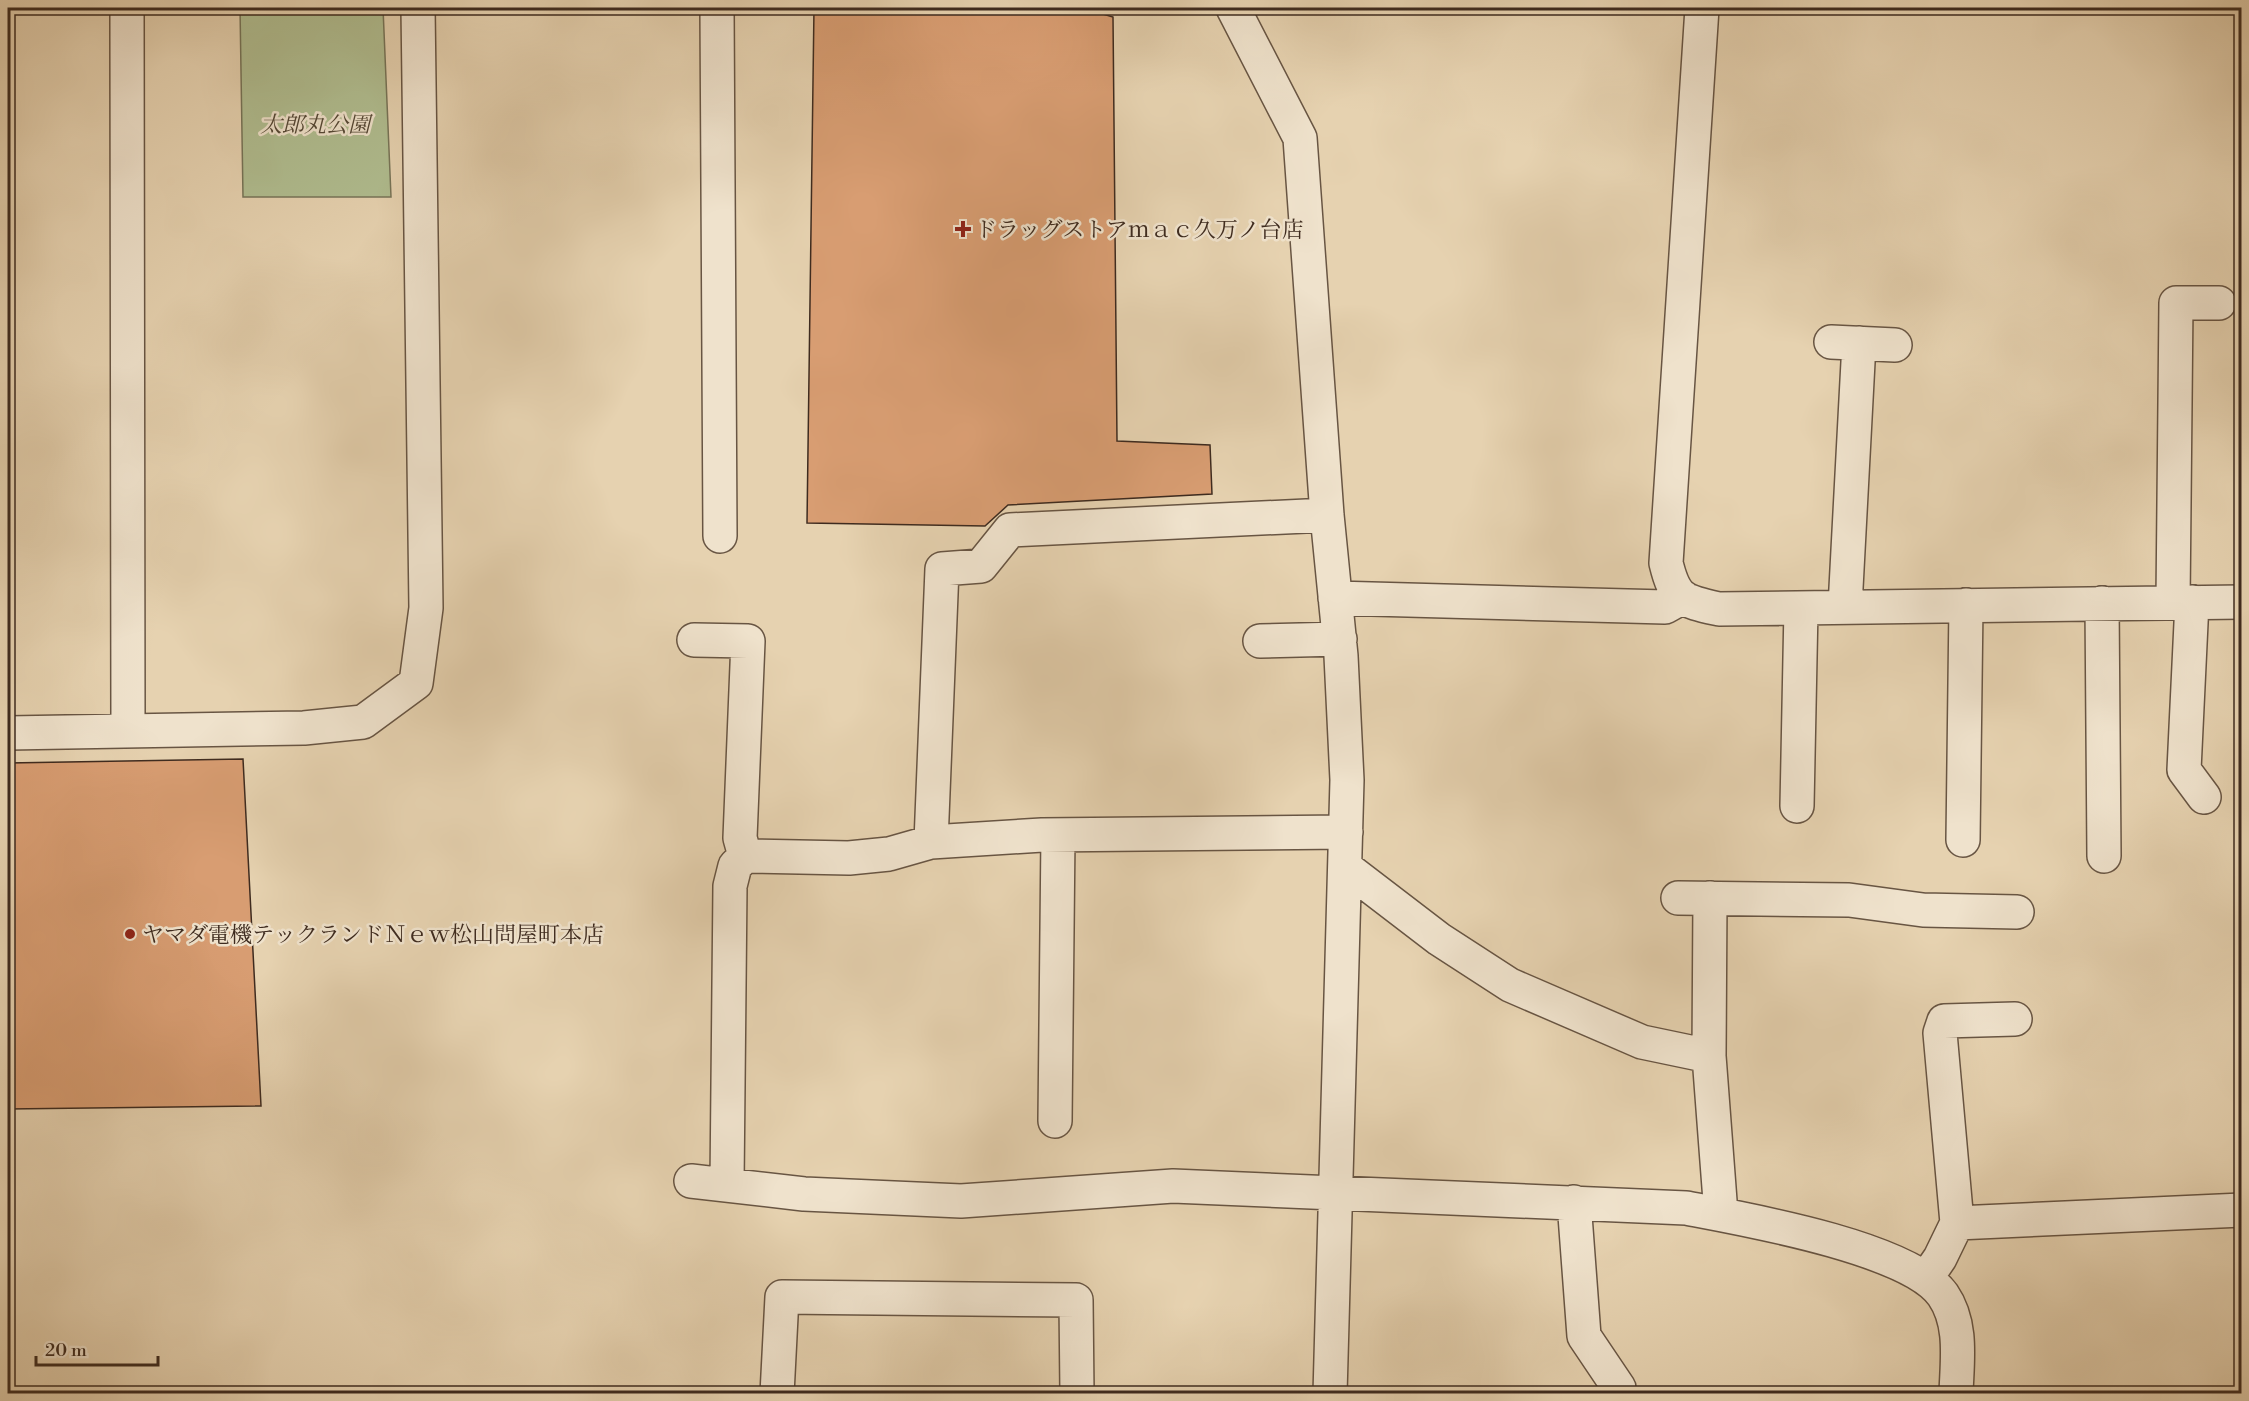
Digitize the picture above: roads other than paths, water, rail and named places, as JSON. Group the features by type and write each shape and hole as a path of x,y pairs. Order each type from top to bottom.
{"street":[{"path":"127,8 128,731"},
{"path":"8,733 304,728 363,722 416,683 426,608 418,8"},
{"path":"717,8 720,536"},
{"path":"1233,8 1300,138 1327,515 1340,639 1347,780 1330,1394"},
{"path":"1702,8 1666,562 1672,588 1690,603 1719,609 2241,602"},
{"path":"2204,797 2184,771 2176,303 2219,303"},
{"path":"1845,607 1845,342 1895,345"},
{"path":"931,842 942,569 981,566 1010,530 1327,515"},
{"path":"1335,598 1665,606 1683,597"},
{"path":"2102,603 2104,856"},
{"path":"1963,840 1966,605"},
{"path":"1797,806 1801,608"},
{"path":"1260,641 1340,639"},
{"path":"694,640 748,640 740,838 745,856"},
{"path":"727,1184 730,886 735,866 745,856 849,858 889,854 931,842 1058,835 1346,832"},
{"path":"1055,1121 1058,835"},
{"path":"1345,867 1439,939 1510,985 1642,1042 1709,1056"},
{"path":"1678,898 1848,900 1923,910 2017,912"},
{"path":"1710,898 1709,1056 1721,1214"},
{"path":"1927,1277 1940,1258 1957,1223 1940,1033 1944,1021 2015,1019"},
{"path":"691,1181 804,1194 961,1201 1173,1186 1686,1208 1767,1223 1898,1261 1927,1277 1944,1296 1958,1334 1956,1394"},
{"path":"1574,1202 1584,1336 1619,1388 1619,1394"},
{"path":"1957,1223 2241,1210"},
{"path":"777,1394 782,1297 1076,1300 1077,1394"}],"place":[{"name":"ドラッグストアｍａｃ久万ノ台店","path":"963,229"},
{"name":"ヤマダ電機テックランドＮｅｗ松山問屋町本店","path":"130,934"}],"park label":[{"name":"太郎丸公園","path":"315,124"}]}
